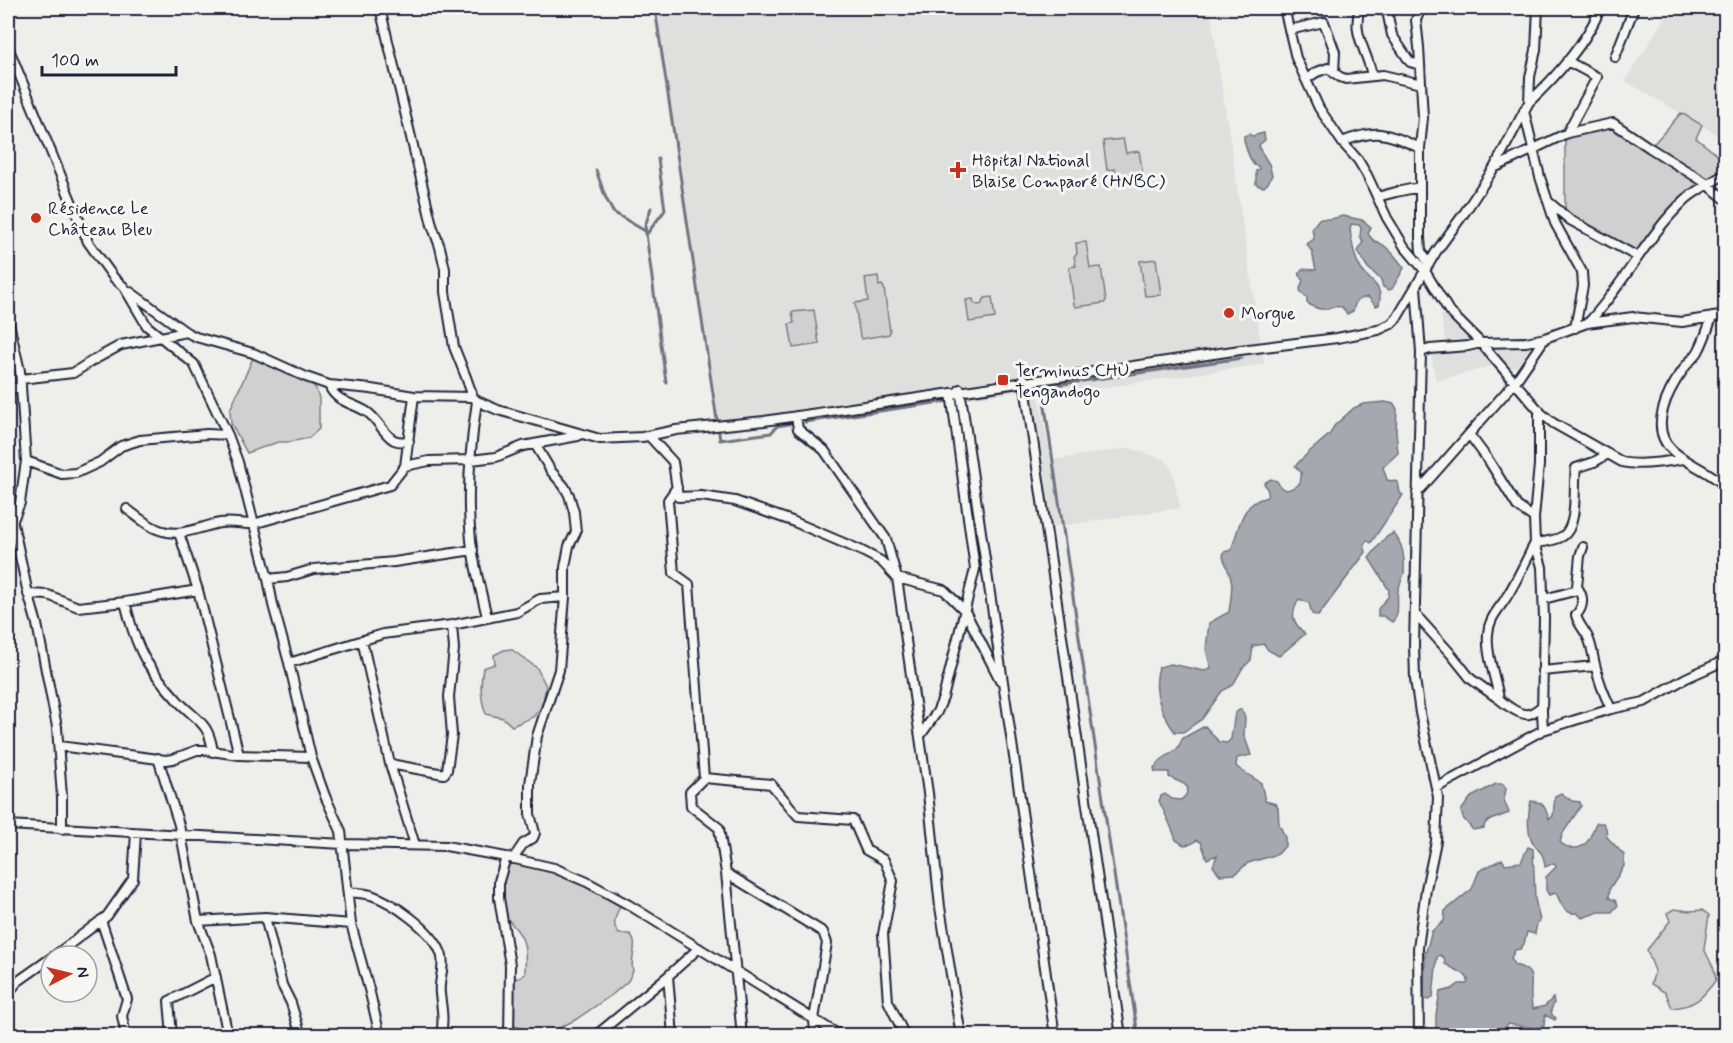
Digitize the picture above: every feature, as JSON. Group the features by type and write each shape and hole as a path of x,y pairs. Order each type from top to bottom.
{"street":[{"path":"380,8 432,225 445,269 445,292 454,347 475,399 469,514 473,550 487,617"},
{"path":"1284,8 1296,58 1319,108 1342,142 1358,160 1404,246 1427,268"},
{"path":"1360,8 1358,32 1372,76"},
{"path":"1371,8 1387,11 1392,34 1410,62 1420,65"},
{"path":"1421,8 1416,20 1423,117 1420,148 1422,251 1427,268 1449,311 1481,343 1552,423 1622,462 1630,464 1683,459"},
{"path":"1529,102 1530,77 1536,50 1538,8"},
{"path":"8,47 88,242 114,279 186,332 253,353 328,385 414,396 475,399 498,410 600,439 649,436 676,430 764,421 961,390 1337,338 1368,333 1391,324 1494,168 1529,102 1546,87 1587,35 1600,8"},
{"path":"1615,57 1634,8"},
{"path":"1289,30 1324,22 1335,52 1335,73"},
{"path":"1567,60 1596,77 1597,80 1567,133"},
{"path":"1306,79 1324,68 1331,69 1346,79 1383,75 1421,84"},
{"path":"1524,111 1532,149 1555,223 1582,272 1583,286 1575,328"},
{"path":"1494,168 1567,133 1613,123 1707,184 1725,200"},
{"path":"1342,142 1359,135 1372,133 1392,135 1420,148"},
{"path":"1587,323 1602,308 1638,257 1684,202 1707,184 1725,174"},
{"path":"1377,197 1420,187"},
{"path":"1549,202 1570,220 1638,257"},
{"path":"124,287 147,326 194,364 228,435 238,462 273,605 290,663 311,758 341,831 351,924 380,1035"},
{"path":"1416,287 1421,352 1415,679 1438,797 1436,841 1426,889 1418,948 1419,1035"},
{"path":"1421,352 1481,343 1526,342 1545,338 1587,323 1634,317 1682,322 1725,315"},
{"path":"1712,317 1697,353 1683,370 1665,402 1660,430 1670,449 1725,487"},
{"path":"8,321 21,383 26,461 20,503 9,524"},
{"path":"8,389 21,383 73,373 121,345 186,332"},
{"path":"1417,494 1515,382 1545,338"},
{"path":"1024,381 1121,1035"},
{"path":"328,385 336,397 366,412 378,421 392,438 401,442 409,441"},
{"path":"961,390 1055,1035"},
{"path":"920,736 937,712 943,698 975,569 951,393"},
{"path":"127,509 145,523 162,531 179,533 221,523 253,524 390,485 405,466 414,396"},
{"path":"1539,410 1539,465 1534,518 1535,543 1542,567 1544,599 1543,730"},
{"path":"796,416 798,429 824,450 886,539 897,578 920,736 940,907 961,1035"},
{"path":"26,461 62,474 76,473 100,462 121,446 140,440 207,434 228,435"},
{"path":"405,466 429,461 496,457 516,448 580,434"},
{"path":"1469,434 1517,506 1534,518"},
{"path":"649,436 673,462 678,497 701,496 735,501 792,521 881,561 897,578 944,591 965,611 1004,686"},
{"path":"509,1035 510,965 499,898 499,882 509,858 536,834 530,814 530,784 537,736 559,670 565,567 569,546 576,532 569,495 535,444"},
{"path":"1535,543 1560,538 1569,531 1575,508 1576,468 1608,454"},
{"path":"677,488 668,500 674,573 689,584 704,778 690,792 691,806 719,828 726,873 742,1035"},
{"path":"8,500 9,524 37,624 59,746 62,829"},
{"path":"236,522 250,509"},
{"path":"179,533 198,590 239,755"},
{"path":"1499,699 1489,650 1490,621 1504,601 1535,543"},
{"path":"1544,599 1574,591 1579,582 1580,556 1583,547"},
{"path":"268,579 287,577 314,569 394,562 473,550"},
{"path":"1577,587 1582,599 1581,611 1576,615 1576,619 1587,633 1602,690 1611,709"},
{"path":"28,594 48,595 78,607 198,590"},
{"path":"290,663 383,634 452,625 517,612 540,598 565,597"},
{"path":"125,602 132,629 146,660 180,703 203,723 211,736 213,752"},
{"path":"1415,614 1471,679 1526,715 1542,706"},
{"path":"390,764 444,774 447,770 452,735 449,697 454,650 452,625"},
{"path":"362,640 390,764 416,845"},
{"path":"1436,788 1543,730 1611,709 1644,702 1686,678 1725,660"},
{"path":"1542,670 1595,666"},
{"path":"59,746 173,759 197,750 239,755 311,758"},
{"path":"158,758 181,835 198,921 212,955 228,1035"},
{"path":"704,778 771,784 798,816 853,820 866,850 884,860 893,881 883,934 888,1001 905,1035"},
{"path":"8,825 343,844 446,846 554,868 587,882 629,905 841,1035"},
{"path":"70,944 107,916 133,879 136,833"},
{"path":"726,873 823,932 827,943 814,1019 816,1035"},
{"path":"348,892 370,895 391,904 416,923 437,946 442,954 440,994 444,1012 441,1035"},
{"path":"198,921 265,917 351,924"},
{"path":"265,917 277,969 301,1035"},
{"path":"101,920 127,999 122,1016 126,1035"},
{"path":"595,1035 699,948"},
{"path":"8,994 17,982 39,967"},
{"path":"668,976 673,1035"},
{"path":"172,1035 169,1001 216,977"}],"shaded area":[{"name":"Hôpital National Blaise Compaoré (HNBC)","path":"657,8 1210,8 1264,364 1039,397 1051,460 1129,448 1164,459 1172,469 1180,508 1040,529 1021,391 721,433"},
{"path":"1671,8 1725,8 1725,139 1625,81"},
{"path":"1681,113 1702,125 1696,138 1725,161 1725,173 1687,195 1637,254 1565,212 1565,135 1599,123 1650,148"},
{"path":"1264,133 1265,140 1259,148 1269,164 1272,175 1264,187 1256,184 1256,171 1259,169 1251,159 1244,136"},
{"path":"1123,139 1126,153 1139,151 1144,181 1117,184 1115,169 1107,170 1103,141"},
{"path":"1343,216 1362,220 1371,227 1368,234 1374,241 1391,252 1404,268 1392,289 1383,287 1381,280 1368,268 1358,252 1363,241 1360,236 1361,228 1359,225 1351,224 1350,233 1356,259 1361,269 1378,288 1380,298 1379,305 1376,306 1368,297 1359,300 1353,311 1347,314 1342,307 1319,309 1307,303 1307,298 1301,293 1303,280 1299,274 1302,269 1316,270 1312,252 1307,244 1314,239 1312,228 1319,219"},
{"path":"1086,242 1090,268 1101,267 1106,301 1076,307 1069,267 1076,266 1074,256 1077,254 1076,243"},
{"path":"1156,259 1161,295 1145,296 1140,261"},
{"path":"878,276 879,286 882,285 884,288 890,332 862,339 855,303 868,301 865,278"},
{"path":"992,297 995,318 969,322 966,300 973,299 978,305 982,304 985,298"},
{"path":"814,310 819,344 793,348 789,324 794,323 792,312"},
{"path":"1452,314 1479,341 1527,340 1533,355 1506,373 1499,364 1436,381 1430,349 1446,347 1441,315"},
{"path":"253,358 309,379 316,389 319,398 319,429 309,438 278,442 247,453 231,423 230,410"},
{"path":"1385,402 1394,404 1397,409 1398,453 1383,467 1387,480 1398,482 1400,493 1403,495 1371,543 1367,540 1364,545 1366,552 1318,616 1312,614 1309,603 1299,599 1294,610 1294,618 1297,626 1305,634 1279,656 1268,650 1264,644 1253,646 1251,660 1242,669 1233,685 1222,691 1202,719 1183,732 1175,732 1166,717 1157,693 1159,667 1171,664 1204,671 1211,669 1206,649 1209,623 1229,612 1231,595 1232,584 1223,557 1224,552 1231,550 1246,511 1258,500 1267,497 1268,491 1264,483 1271,479 1287,490 1298,484 1301,480 1301,472 1295,466 1354,408 1363,404"},
{"path":"1393,533 1401,546 1404,568 1398,591 1397,612 1392,622 1383,616 1378,616 1378,609 1388,597 1389,590 1369,558 1385,538"},
{"path":"511,649 537,668 546,686 542,707 533,717 512,726 503,718 486,714 481,686 483,668 495,664 494,655"},
{"path":"1241,709 1245,717 1244,735 1251,755 1237,758 1236,766 1261,783 1265,801 1276,804 1279,824 1285,837 1285,846 1278,854 1248,863 1235,874 1220,875 1213,866 1217,855 1207,859 1201,842 1197,840 1184,845 1176,840 1159,801 1165,794 1172,799 1181,800 1188,788 1169,777 1169,772 1155,772 1154,768 1177,749 1183,738 1205,726 1219,742 1227,743 1231,739 1235,713"},
{"path":"1496,784 1503,784 1506,789 1504,800 1509,813 1485,823 1484,828 1473,830 1463,818 1461,811 1471,797"},
{"path":"1561,793 1572,801 1580,802 1581,806 1563,833 1560,842 1570,847 1581,847 1588,840 1596,823 1603,823 1607,837 1624,855 1624,866 1610,888 1609,898 1615,900 1618,905 1612,912 1599,912 1582,918 1577,913 1566,910 1556,893 1549,895 1546,890 1546,877 1556,867 1554,863 1545,867 1542,854 1532,841 1529,811 1531,801 1541,803 1549,819 1553,816 1555,796"},
{"path":"1528,847 1533,849 1535,899 1540,921 1537,923 1535,934 1527,932 1524,944 1520,949 1515,950 1511,958 1514,965 1528,971 1531,976 1533,1009 1545,1006 1553,998 1554,1003 1551,1010 1552,1015 1556,1018 1555,1020 1545,1015 1544,1026 1535,1028 1508,1024 1502,1035 1452,1035 1452,1033 1444,1032 1436,1035 1436,1015 1440,992 1452,989 1459,984 1467,984 1468,979 1464,974 1445,964 1444,958 1440,955 1437,957 1433,997 1429,1000 1424,999 1425,955 1432,931 1444,921 1445,911 1472,889 1479,871 1502,859 1505,864 1521,862"},
{"path":"520,861 543,866 558,865 576,874 586,887 597,890 618,890 622,902 615,918 616,930 619,934 630,934 634,943 633,971 628,981 575,1020 545,1035 534,1035 525,1029 510,1025 513,979 525,974 525,953 520,934 504,913 502,891 507,863"},
{"path":"1674,909 1702,910 1709,915 1704,949 1714,969 1716,980 1698,1000 1672,1008 1666,993 1651,984 1655,971 1647,950 1670,921 1667,913"}],"waterway":[{"path":"655,8 720,440 771,433 777,426 789,424"},
{"path":"646,235 665,210 658,159"},
{"path":"596,170 613,212 645,231"},
{"path":"651,208 645,226 666,382"},
{"path":"1138,1036 1042,387 1242,358"},
{"path":"805,422 948,401"}],"place":[{"name":"Hôpital National Blaise Compaoré (HNBC)","path":"958,170"},
{"name":"Résidence Le Château Bleu","path":"36,218"},
{"name":"Morgue","path":"1229,313"},
{"name":"Terminus CHU Tengandogo","path":"1003,380"}]}
